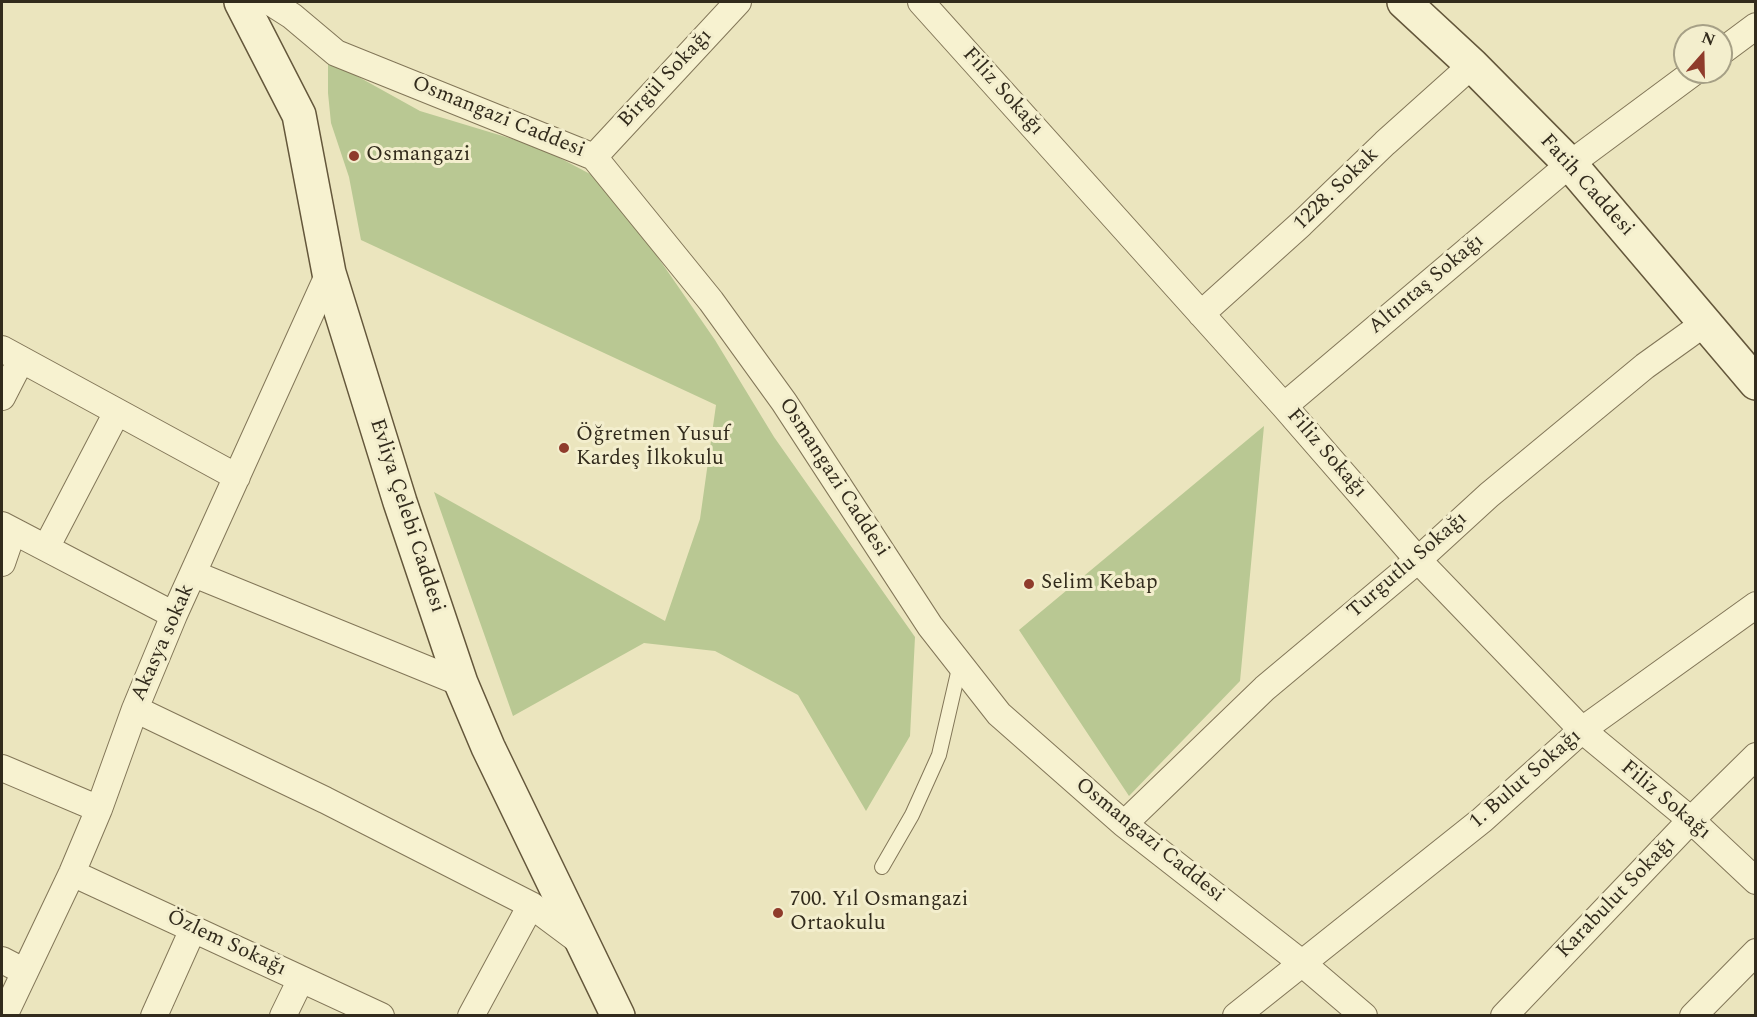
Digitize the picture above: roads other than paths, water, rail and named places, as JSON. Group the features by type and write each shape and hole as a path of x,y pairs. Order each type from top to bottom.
{"street":[{"name":"Evliya Çelebi Caddesi","path":"241,2 298,115 329,273 400,502 461,683 488,747 618,1016"},
{"name":"Osmangazi Caddesi","path":"270,2 292,16 336,53 594,158 704,292 731,329 784,402 930,626 999,714 1124,824 1303,964 1364,1016"},
{"name":"Birgül Sokağı","path":"594,158 738,2"},
{"name":"Filiz Sokağı","path":"921,2 1284,406 1418,560 1582,730 1691,820 1755,881"},
{"name":"Fatih Caddesi","path":"1404,2 1472,65 1570,164 1755,383"},
{"path":"1733,43 1755,26"},
{"name":"1228. Sokak","path":"1201,314 1472,65"},
{"name":"Altıntaş Sokağı","path":"1284,406 1570,164 1678,84"},
{"name":"Akasya sokak","path":"4,1016 72,873 174,615 329,273"},
{"name":"Turgutlu Sokağı","path":"1124,824 1265,688 1418,560 1489,495 1645,366 1705,323"},
{"path":"2,397 11,355 237,477"},
{"path":"46,548 117,412"},
{"path":"2,563 7,528 174,615"},
{"path":"194,574 461,683"},
{"name":"1. Bulut Sokağı","path":"1236,1016 1482,820 1582,730 1755,605"},
{"path":"135,709 325,800 531,905 582,943"},
{"name":"Karabulut Sokağı","path":"1504,1016 1755,756"},
{"path":"2,768 99,809"},
{"name":"Özlem Sokağı","path":"72,873 381,1016"},
{"path":"471,1016 531,905"},
{"path":"154,1016 193,929"},
{"path":"1693,1016 1755,952"},
{"path":"2,960 25,972"},
{"path":"283,1016 301,979"}],"lane":[{"path":"882,867 912,815 939,755 960,664"}],"place":[{"name":"Osmangazi","path":"354,156"},
{"name":"Öğretmen Yusuf Kardeş İlkokulu","path":"564,448"},
{"name":"Selim Kebap","path":"1029,584"},
{"name":"700. Yıl Osmangazi Ortaokulu","path":"778,913"}]}
